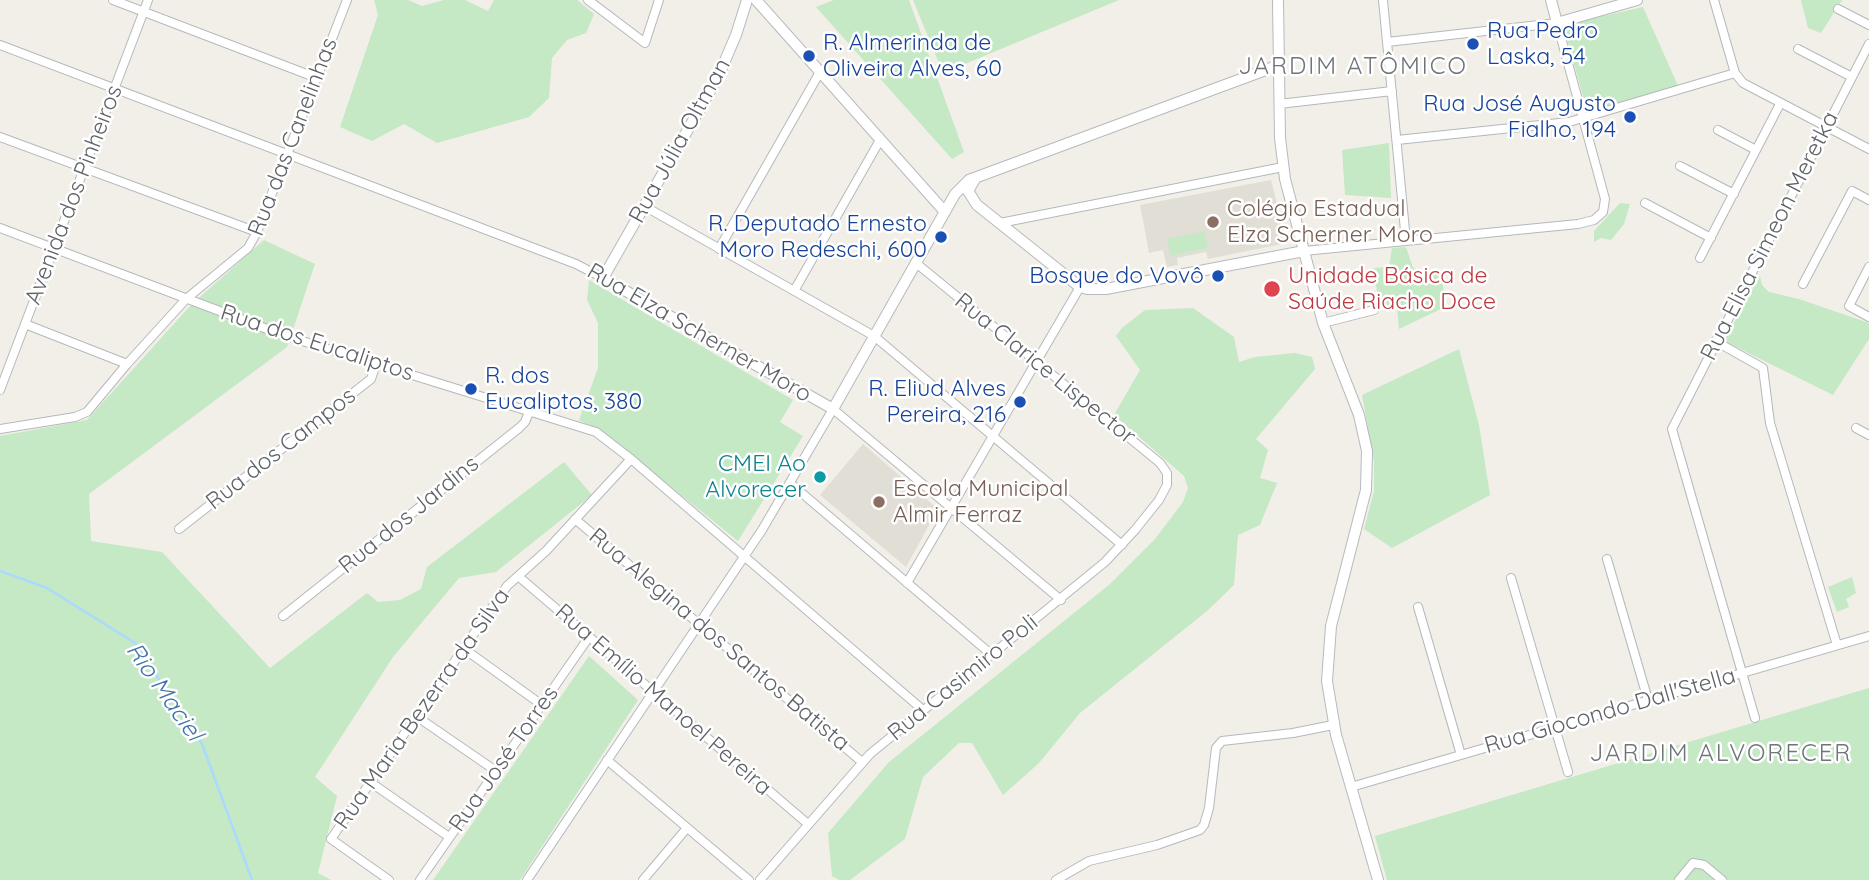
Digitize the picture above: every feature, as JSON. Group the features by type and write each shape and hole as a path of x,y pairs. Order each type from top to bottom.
{"street":[{"path":"113,0 317,78"},
{"name":"Avenida dos Pinheiros","path":"0,390 148,0"},
{"name":"Rua das Canelinhas","path":"0,429 75,417 87,412 127,363 186,299 248,248 257,232 347,0"},
{"path":"588,0 645,43 659,0"},
{"name":"Rua Júlia Oltman","path":"603,278 718,78 747,0"},
{"path":"756,0 945,212"},
{"path":"1278,0 1279,104 1283,167 1323,323 1363,425 1368,467 1364,499 1336,603 1328,645 1327,681 1333,725 1378,880"},
{"path":"1384,0 1406,241"},
{"path":"979,174 968,191 977,205 1080,287 1106,289 1304,251 1578,224 1594,220 1603,212 1605,199 1551,0"},
{"path":"1387,42 1557,23 1637,0"},
{"path":"1713,0 1735,73 1749,88 1869,149"},
{"path":"1838,9 1869,25"},
{"name":"Rua Elisa Simeon Meretka","path":"1742,673 1672,429 1869,44"},
{"name":"Rua Elza Scherner Moro","path":"0,45 576,264 603,278 833,409 1061,600"},
{"path":"1798,50 1852,76"},
{"path":"527,880 790,483 961,187 979,174 1279,65"},
{"path":"719,248 820,72"},
{"path":"1396,140 1554,125 1583,119 1735,73"},
{"path":"1279,104 1392,91"},
{"path":"1700,258 1780,104"},
{"path":"1718,130 1756,150"},
{"path":"0,137 257,232"},
{"path":"794,291 880,140"},
{"path":"1680,166 1734,194"},
{"path":"1000,223 1283,167"},
{"path":"1804,284 1852,191 1869,200"},
{"path":"945,212 957,202 977,205"},
{"path":"1645,204 1711,238"},
{"path":"644,206 874,336 1122,545"},
{"name":"Rua dos Eucaliptos","path":"0,228 283,335 596,432 923,710"},
{"name":"Rua Clarice Lispector","path":"916,263 1160,463 1168,480"},
{"path":"1869,267 1849,306 1869,317"},
{"path":"907,583 1080,287"},
{"path":"1323,323 1374,310"},
{"path":"25,324 127,363"},
{"path":"1715,341 1759,364 1763,369 1770,423 1837,645"},
{"name":"Rua dos Campos","path":"179,529 371,379 376,364"},
{"name":"Rua dos Jardins","path":"283,616 519,428 530,410"},
{"path":"1856,428 1869,435"},
{"name":"Rua Maria Bezerra da Silva","path":"389,880 331,839 507,586 631,459"},
{"name":"Rua Casimiro Poli","path":"760,880 862,762 1061,600 1122,545 1159,500 1168,480"},
{"path":"790,483 992,655"},
{"name":"Rua Alegina dos Santos Batista","path":"575,519 862,762"},
{"path":"1607,559 1648,700"},
{"name":"Rua Emílio Manoel Pereira","path":"518,576 808,824"},
{"path":"1511,578 1568,772"},
{"path":"1418,607 1461,755"},
{"name":"Rua Giocondo Dall'Stella","path":"1351,787 1869,636"},
{"name":"Rua José Torres","path":"420,880 589,637"},
{"path":"463,648 542,705"},
{"path":"1742,673 1755,718"},
{"path":"416,716 496,771"},
{"path":"1056,880 1089,862 1157,845 1200,830 1209,808 1216,748 1222,741 1293,733 1333,725"},
{"path":"607,760 749,880"},
{"path":"370,782 449,837"},
{"path":"643,880 687,828"},
{"path":"1679,880 1693,863 1704,865 1722,880"}],"shaded area":[{"name":"Colégio Estadual Elza Scherner Moro","path":"1271,180 1286,239 1282,244 1208,259 1206,252 1177,258 1178,265 1167,267 1163,250 1149,253 1140,205"},
{"name":"Escola Municipal Almir Ferraz","path":"863,444 938,509 906,567 820,495"}],"green space":[{"path":"374,0 408,0 422,6 444,0 465,0 488,11 494,0 577,0 594,14 586,33 567,40 552,58 549,98 529,117 437,143 404,124 372,141 340,127 378,15"},
{"path":"834,0 909,0 964,152 952,159 816,7"},
{"path":"913,0 1119,0 943,73"},
{"path":"1801,0 1842,0 1821,33 1808,28"},
{"path":"1643,7 1679,88 1588,114 1563,25"},
{"path":"1389,143 1391,198 1345,195 1342,150"},
{"path":"1620,203 1630,204 1624,224 1611,240 1601,238 1594,242 1594,231"},
{"path":"1205,231 1208,248 1171,256 1167,239"},
{"path":"264,240 315,264 287,347 89,494 91,541 162,552 270,668 367,593 378,602 400,600 421,589 427,567 564,462 592,495 496,572 459,578 393,657 315,777 337,796 318,873 331,880 0,880 0,436 87,420 191,305"},
{"path":"1406,247 1413,268 1442,274 1445,307 1399,329 1397,307 1380,308 1373,268 1389,267 1392,248"},
{"path":"1760,276 1762,285 1769,292 1799,299 1869,323 1869,339 1833,395 1724,341"},
{"path":"589,280 793,400 780,422 803,436 738,541 602,431 579,420 598,368 598,323 587,300"},
{"path":"1193,308 1234,337 1239,362 1255,357 1295,353 1312,357 1315,369 1256,439 1268,450 1260,478 1277,483 1260,525 1238,535 1234,585 1207,611 1080,713 1039,763 1003,795 972,743 959,743 923,777 905,839 850,880 839,880 832,876 828,833 889,762 1110,584 1155,539 1183,502 1188,488 1184,476 1114,415 1140,370 1116,336 1145,310"},
{"path":"1459,349 1479,425 1490,495 1392,548 1364,529 1374,491 1374,462 1362,395"},
{"path":"1852,577 1856,593 1846,599 1849,607 1837,612 1828,587"},
{"path":"589,656 638,700 520,880 433,880"},
{"path":"1869,688 1869,880 1387,880 1375,836"}],"waterway":[{"name":"Rio Maciel","path":"0,571 47,588 135,643 202,744 252,880"}],"place":[{"name":"Rua Pedro Laska, 54","path":"1473,44"},
{"name":"R. Almerinda de Oliveira Alves, 60","path":"809,56"},
{"name":"Rua José Augusto Fialho, 194","path":"1630,117"},
{"name":"Colégio Estadual Elza Scherner Moro","path":"1213,222"},
{"name":"R. Deputado Ernesto Moro Redeschi, 600","path":"941,237"},
{"name":"Bosque do Vovô","path":"1218,276"},
{"name":"Unidade Básica de Saúde Riacho Doce","path":"1272,289"},
{"name":"R. dos Eucaliptos, 380","path":"471,389"},
{"name":"R. Eliud Alves Pereira, 216","path":"1020,402"},
{"name":"CMEI Ao Alvorecer","path":"820,477"},
{"name":"Escola Municipal Almir Ferraz","path":"879,502"}],"district":[{"name":"JARDIM ATÔMICO","path":"1353,67"},
{"name":"JARDIM ALVORECER","path":"1721,754"}]}
